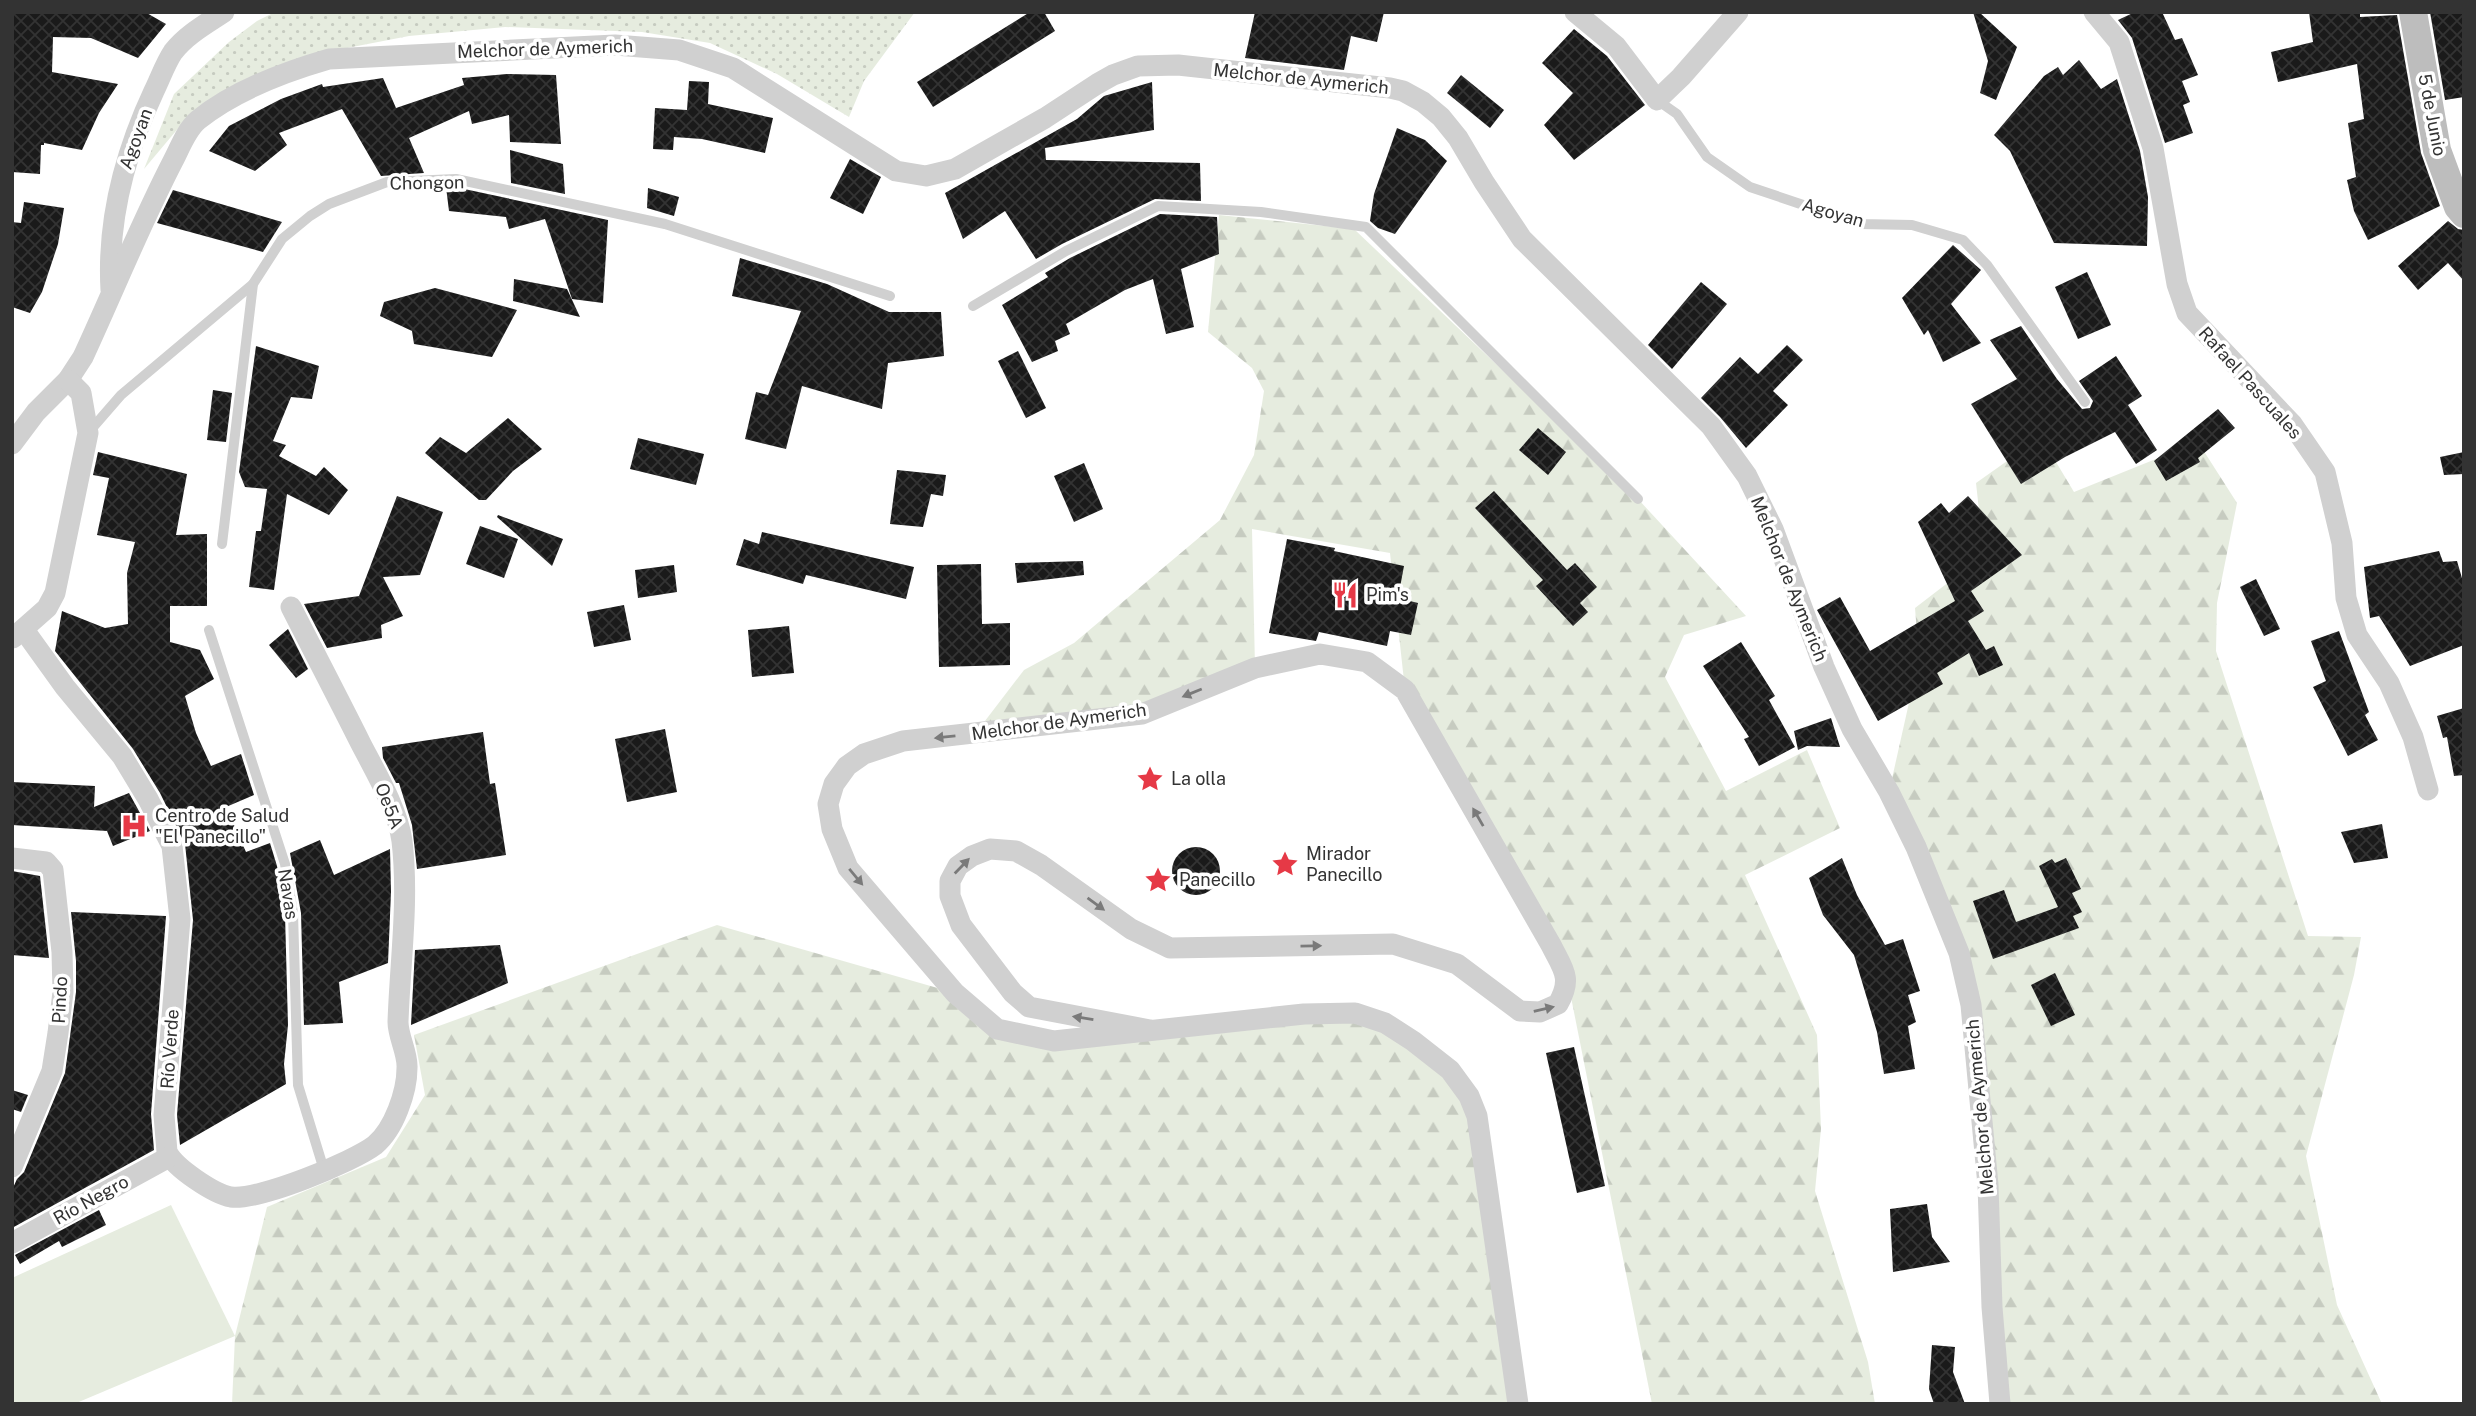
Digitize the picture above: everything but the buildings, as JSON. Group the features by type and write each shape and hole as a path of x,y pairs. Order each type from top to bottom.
{"street":[{"name":"Agoyan","path":"111,295 109,261 118,190 139,125 172,54 199,28 224,12"},
{"name":"Agoyan","path":"1575,12 1616,46 1657,100"},
{"path":"1657,100 1738,12"},
{"name":"Rafael Pascuales","path":"2094,12 2119,42 2153,148 2178,284 2187,313 2292,424 2325,472 2343,543 2346,598 2357,635 2389,683 2413,737 2428,790"},
{"name":"5 de Junio","path":"2413,12 2437,150 2458,207 2464,214"},
{"name":"Melchor de Aymerich","path":"12,444 36,412 68,380 83,357 154,197 196,121 258,85 293,69 329,59 615,45 678,50 733,68 895,172 926,176 955,169 1045,118 1097,84 1138,66 1178,65 1403,91 1423,102 1441,117 1458,138 1483,182 1522,239 1720,436 1773,529 1824,667 1852,729 1889,792 1916,847 1959,953 1971,1005 1989,1185 1992,1307 2000,1404"},
{"path":"18,634 47,608 55,593 88,433 81,393 68,380"},
{"name":"Oe5A","path":"291,607 385,790 402,839 404,919 398,1026 408,1067 400,1103 391,1125 376,1144 357,1156 324,1170"},
{"name":"Río Verde","path":"18,634 122,756 172,846 180,919 164,1115 169,1157"},
{"name":"Melchor de Aymerich","path":"1150,1030 1029,1007 1013,993 961,925 950,896 950,881 958,866 972,856 990,849 1016,851 1041,865 1132,929 1170,948 1393,944 1457,964 1520,1011 1540,1012 1558,1004 1565,992 1567,977 1551,944 1405,690 1367,663 1320,654 1255,668 1142,714 903,741 864,754 847,766 834,784 828,804 832,829 848,868 955,993 997,1029 1054,1041 1304,1014 1355,1013 1385,1023 1450,1070 1469,1096 1477,1116 1518,1404"},
{"name":"Pindo","path":"12,858 46,862 53,870 62,952 62,992 52,1071 12,1167"},
{"path":"169,1157 205,1185 231,1197 249,1196 305,1179 324,1170"},
{"name":"Río Negro","path":"12,1243 169,1157"}],"lane":[{"name":"Agoyan","path":"1657,100 1677,114 1707,157 1750,187 1860,224 1912,225 1964,240 1987,265 2085,402"},
{"name":"Chongon","path":"88,433 121,395 253,284 282,239 329,204 387,182 456,179 665,224 890,296"},
{"path":"973,306 1066,251 1158,206 1261,212 1366,227 1638,499"},
{"path":"222,544 253,284"},
{"name":"Navas","path":"209,630 285,864 293,913 298,1085 324,1170"}],"green space":[{"path":"275,12 915,12 864,81 849,117 777,74 710,43 642,32 505,27 409,36 316,54 186,119 144,169 174,94 229,42 257,21"},
{"path":"1219,215 1354,229 1638,499 1746,616 1684,635 1665,677 1726,791 1807,750 1840,828 1745,875 1817,1035 1821,1129 1815,1191 1868,1362 1875,1404 1652,1404 1567,977 1405,690 1390,553 1252,529 1255,668 1142,714 975,734 1024,670 1074,643 1220,520 1254,455 1264,391 1252,368 1208,332"},
{"path":"2041,437 2074,492 2198,442 2237,503 2217,603 2216,651 2308,936 2361,937 2354,975 2306,1156 2337,1305 2382,1404 2001,1404 1971,1005 1889,792 1919,658 1915,608 1984,555 1976,483"},
{"path":"717,925 955,993 997,1029 1054,1041 1355,1013 1413,1041 1469,1096 1518,1404 232,1404 235,1336 267,1207 386,1157 425,1095 414,1035"},
{"path":"171,1205 235,1336 74,1404 12,1404 12,1278"}],"place":[{"name":"Pim's","path":"1345,595"},
{"name":"La olla","path":"1150,779"},
{"name":"Centro de Salud \"El Panecillo\"","path":"134,826"},
{"name":"Mirador Panecillo","path":"1285,864"},
{"name":"Panecillo","path":"1158,880"}]}
